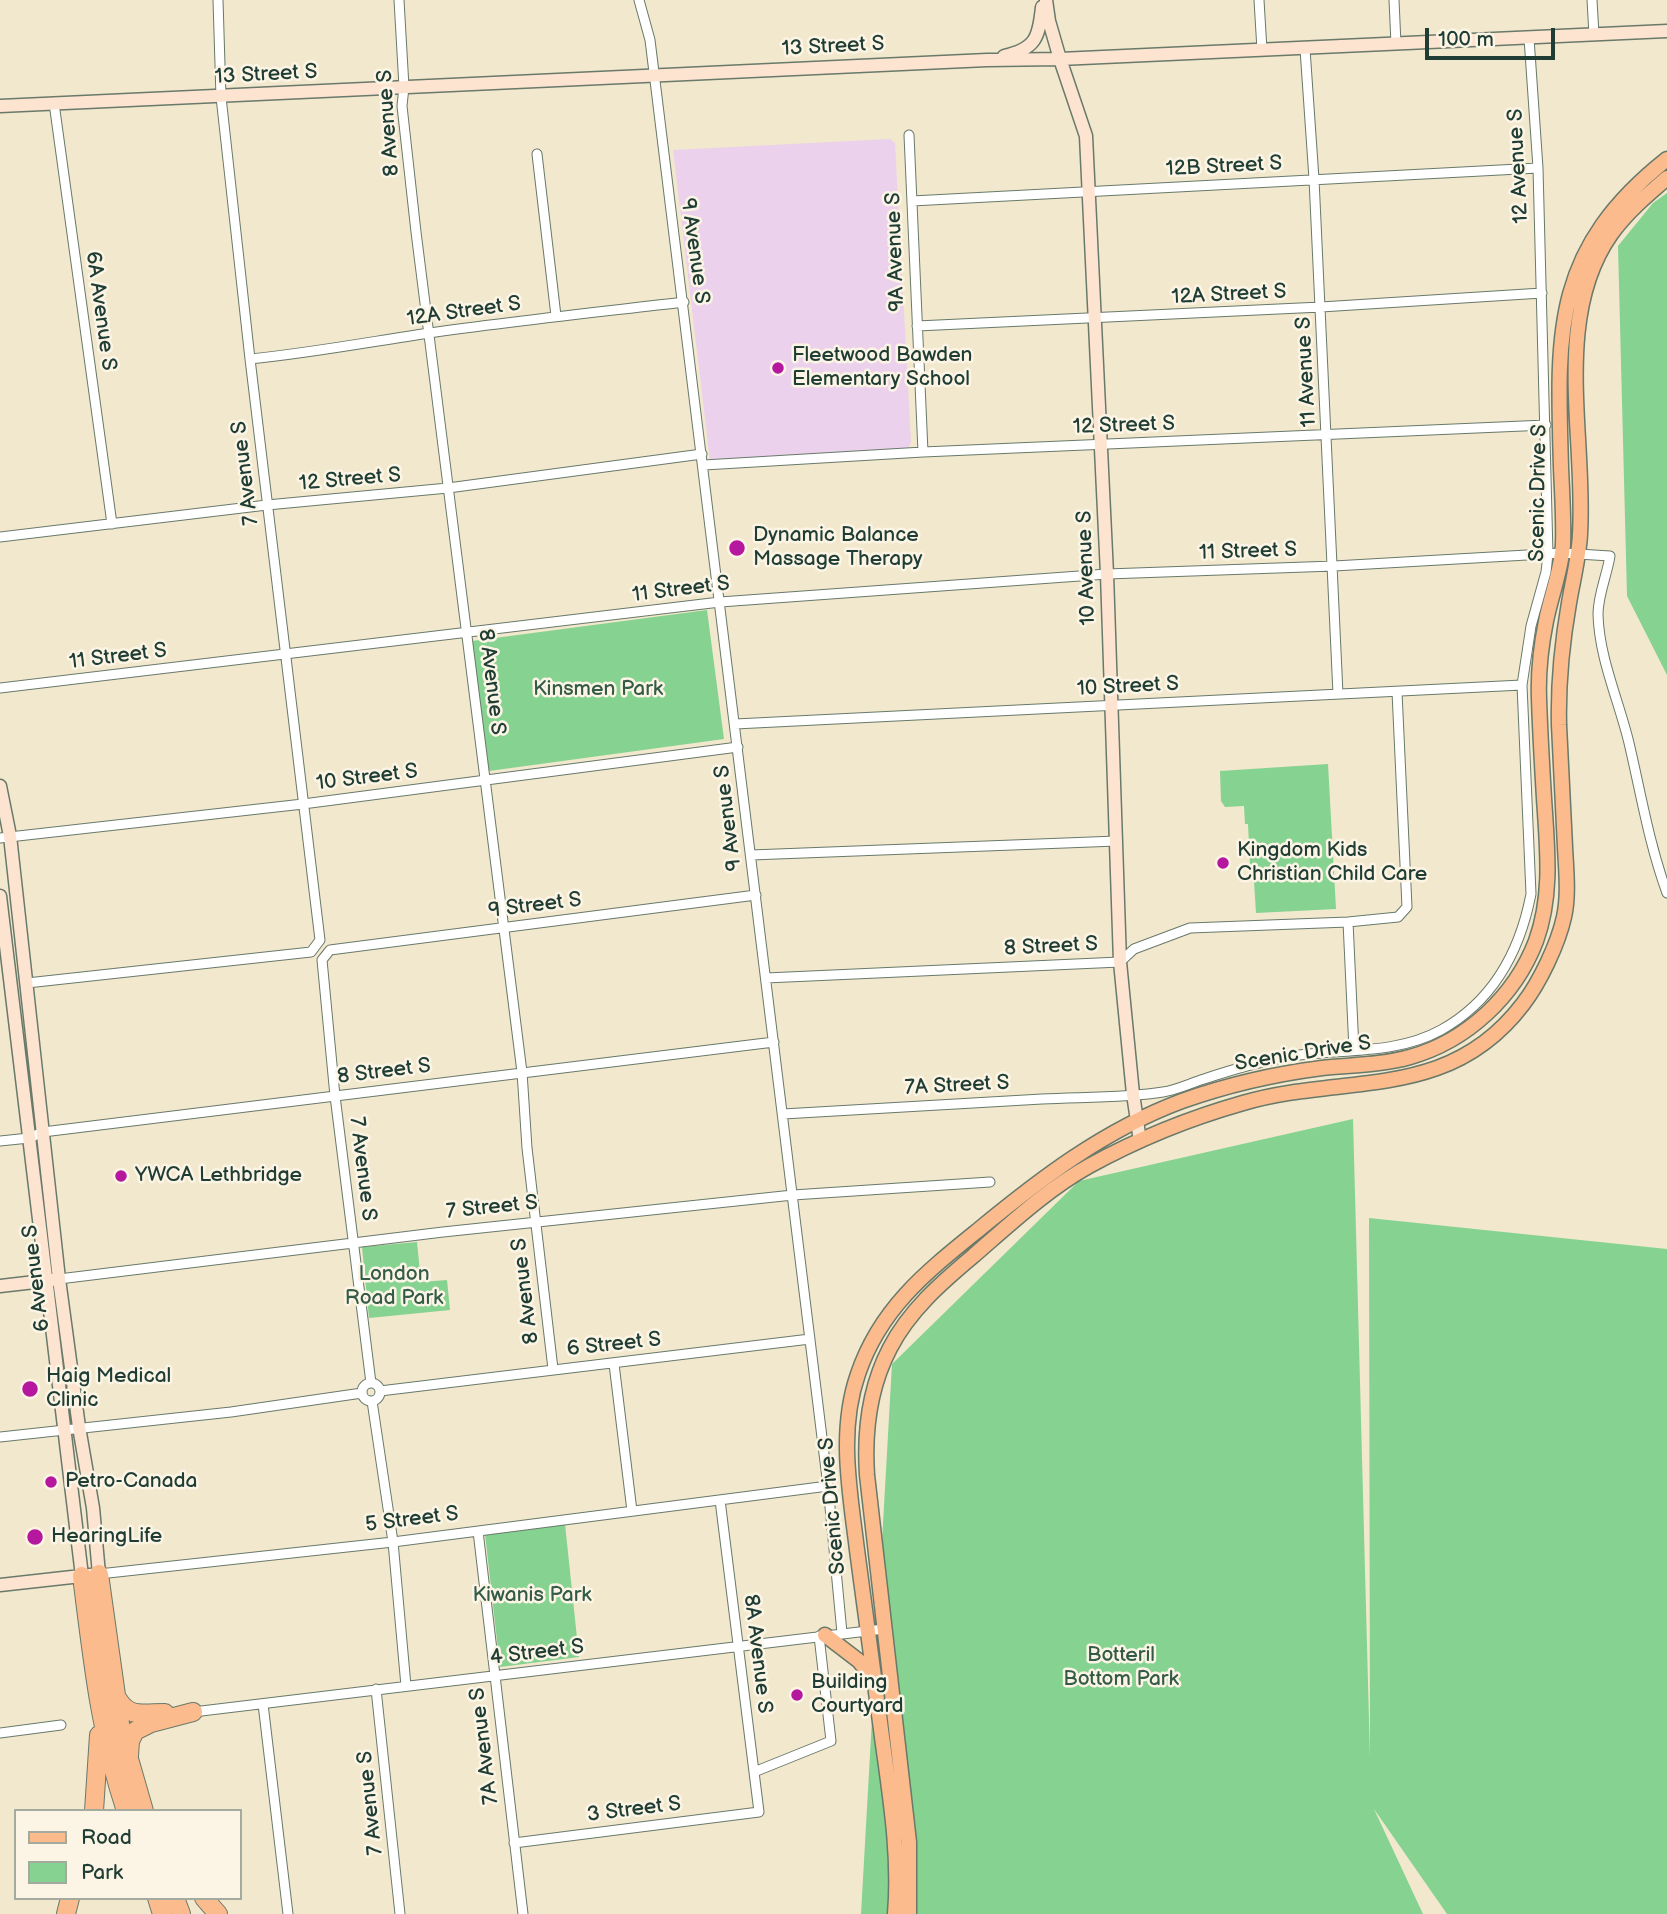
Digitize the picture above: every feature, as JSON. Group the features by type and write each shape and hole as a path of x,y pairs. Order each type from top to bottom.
{"highway":[{"name":"6 Avenue S","path":"91,1575 129,1763 145,1809"},
{"name":"6 Avenue S","path":"91,1575 101,1714"},
{"path":"114,1692 124,1709 130,1712 193,1712"},
{"path":"129,1763 130,1741 135,1731 151,1723 193,1712"},
{"path":"94,1809 101,1714"},
{"path":"101,1714 125,1809"},
{"path":"206,1900 218,1914"}],"main road":[{"name":"Scenic Drive S","path":"895,1914 895,1844 850,1492 847,1425 858,1373 876,1333 898,1301 921,1277 1066,1161 1137,1120 1182,1101 1252,1081 1322,1068 1411,1057 1450,1040 1477,1023 1513,984 1538,935 1549,881 1539,683 1555,553 1561,345 1569,295 1581,259 1592,239 1636,183 1667,159"},
{"name":"Scenic Drive S","path":"909,1914 909,1842 866,1453 868,1415 875,1383 892,1345 913,1313 945,1280 1020,1215 1087,1167 1178,1124 1248,1101 1317,1089 1394,1081 1421,1074 1466,1055 1512,1018 1528,999 1547,964 1565,916 1559,671 1569,598 1579,554 1581,518 1575,355 1585,290 1609,237 1645,196 1667,178"},
{"path":"822,1636 859,1661 875,1682"}],"street":[{"name":"7 Avenue S","path":"27,983 311,952 320,940 221,97 218,0"},
{"name":"8 Avenue S","path":"399,0 404,87 402,106 522,1072 527,1148 553,1369"},
{"name":"9 Avenue S","path":"639,0 649,33 684,302 828,1486 842,1633"},
{"name":"10 Avenue S","path":"1044,0 1060,59 1086,136 1107,574 1120,962 1140,1141"},
{"path":"987,60 1010,55 1031,44 1038,36 1044,0"},
{"path":"1259,0 1262,50"},
{"path":"1394,0 1396,44"},
{"path":"1592,0 1594,35"},
{"name":"13 Street S","path":"0,106 1667,31"},
{"name":"12 Avenue S","path":"1529,38 1538,168 1542,293"},
{"name":"11 Avenue S","path":"1305,48 1321,307 1338,694"},
{"name":"6A Avenue S","path":"54,103 112,524"},
{"name":"9A Avenue S","path":"909,135 923,452"},
{"path":"537,154 556,316"},
{"name":"12B Street S","path":"912,201 1538,168"},
{"name":"12A Street S","path":"917,326 1096,319 1542,293"},
{"name":"Scenic Drive S","path":"1133,1094 1165,1092 1234,1069 1286,1057 1404,1044 1440,1030 1478,1002 1499,976 1516,948 1531,894 1522,685 1531,626 1546,572 1555,553 1546,425 1542,293"},
{"name":"12A Street S","path":"250,359 315,353 429,333 556,316 684,302"},
{"name":"12 Street S","path":"704,465 923,452 1546,425"},
{"name":"12 Street S","path":"0,537 267,505 448,488 702,454"},
{"name":"11 Street S","path":"0,688 286,656 720,602 1107,574 1334,566 1555,553 1610,556 1599,603 1601,636 1629,742 1651,845 1667,893"},
{"name":"10 Street S","path":"735,724 1522,685"},
{"name":"8 Street S","path":"766,978 1120,962 1134,949 1190,928 1393,919 1401,915 1407,907 1397,692"},
{"name":"10 Street S","path":"5,837 303,804 738,747"},
{"name":"6 Avenue S","path":"0,786 27,983 59,1279 93,1508 91,1575"},
{"path":"751,855 1117,841"},
{"name":"9 Street S","path":"322,960 330,950 756,895"},
{"name":"6 Avenue S","path":"0,896 5,985 29,1138 65,1430 91,1575"},
{"path":"1348,922 1354,1050"},
{"name":"7 Avenue S","path":"322,960 335,1096 371,1383"},
{"path":"5,985 27,983"},
{"name":"8 Street S","path":"0,1141 29,1138 43,1132 774,1042"},
{"name":"7A Street S","path":"783,1114 1133,1094"},
{"name":"7 Street S","path":"0,1286 793,1195 990,1182"},
{"name":"6 Street S","path":"380,1391 810,1339"},
{"path":"614,1363 632,1511"},
{"path":"371,1383 380,1391 372,1401 364,1398 362,1392 363,1387 371,1383"},
{"path":"0,1437 231,1412 362,1392"},
{"path":"372,1401 393,1542 406,1686"},
{"name":"5 Street S","path":"0,1585 393,1542 828,1486"},
{"name":"8A Avenue S","path":"720,1500 759,1812"},
{"name":"7A Avenue S","path":"478,1531 523,1914"},
{"name":"4 Street S","path":"193,1712 884,1629"},
{"path":"754,1772 831,1741 822,1636"},
{"name":"7 Avenue S","path":"376,1689 400,1914"},
{"path":"263,1703 288,1914"},
{"path":"0,1732 61,1725"},
{"name":"3 Street S","path":"514,1843 759,1812"}],"shaded area":[{"path":"890,139 895,143 911,442 909,448 710,461 673,150"}],"green space":[{"path":"1667,193 1667,675 1627,596 1618,246 1653,203"},
{"name":"Kinsmen Park","path":"707,610 724,739 489,771 472,641"},
{"path":"1328,764 1336,909 1256,913 1253,866 1250,866 1248,824 1245,824 1244,806 1225,807 1221,801 1220,771"},
{"name":"Botteril Bottom Park","path":"1353,1119 1370,1758 1369,1218 1667,1249 1667,1914 1447,1914 1374,1809 1423,1914 861,1914 892,1364 1079,1181"},
{"name":"London Road Park","path":"417,1242 421,1282 447,1280 450,1310 369,1318 362,1247"},
{"name":"Kiwanis Park","path":"565,1524 579,1657 500,1667 485,1534"}],"place":[{"name":"Fleetwood Bawden Elementary School","path":"778,368"},
{"name":"Dynamic Balance Massage Therapy","path":"737,548"},
{"name":"Kingdom Kids Christian Child Care","path":"1223,863"},
{"name":"YWCA Lethbridge","path":"121,1176"},
{"name":"Haig Medical Clinic","path":"30,1389"},
{"name":"Petro-Canada","path":"51,1482"},
{"name":"HearingLife","path":"35,1537"},
{"name":"Building Courtyard","path":"797,1695"}]}
